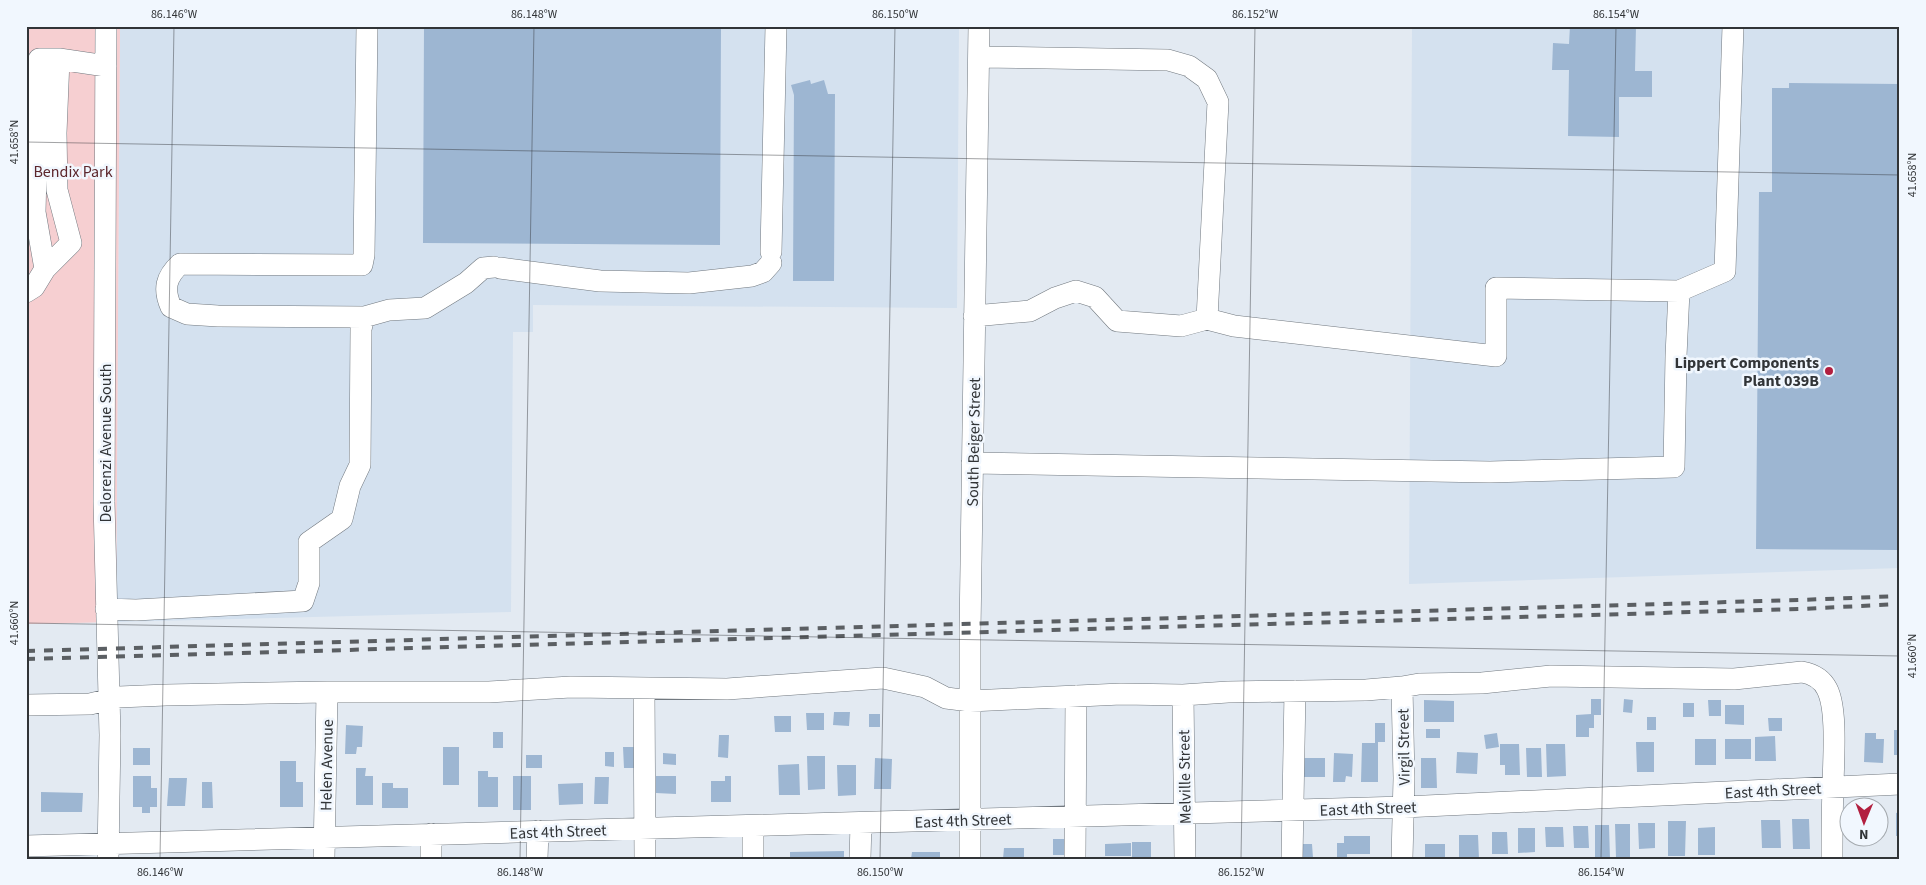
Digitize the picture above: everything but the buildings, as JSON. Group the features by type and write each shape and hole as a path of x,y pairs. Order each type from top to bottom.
{"street":[{"name":"Delorenzi Avenue South","path":"106,26 104,502 110,699 109,851"},
{"path":"367,26 364,255 362,265 180,264 170,274 166,288 167,299 171,307 188,314 218,316 364,317 389,310 425,308 466,283 483,268 497,267 600,280 690,283 752,276 763,272 771,258 776,26"},
{"name":"South Beiger Street","path":"970,859 972,463 979,26"},
{"path":"974,316 1030,311 1055,298 1076,291 1095,297 1117,321 1181,326 1207,319 1234,326 1496,356 1496,288 1679,291 1726,271 1733,26"},
{"path":"979,57 1168,60 1189,66 1207,80 1218,102 1207,319"},
{"path":"45,269 35,212 39,59 59,59 106,66"},
{"path":"59,59 56,133 57,190 71,243"},
{"path":"40,241 106,245"},
{"path":"26,292 34,286 45,269 71,243"},
{"path":"972,463 1490,472 1674,468 1679,291"},
{"path":"106,610 303,601 309,582 309,542 342,519 350,486 360,465 361,329 364,317"},
{"path":"26,705 90,704 119,697 166,695 327,692 489,692 571,687 727,689 883,678 926,687 946,698 970,701 1121,694 1183,695 1402,687 1419,684 1482,683 1551,676 1712,680 1802,672 1810,673 1822,681 1828,691 1833,715 1832,859"},
{"name":"Virgil Street","path":"1402,687 1404,807 1402,859"},
{"path":"644,688 645,859"},
{"path":"1292,859 1295,691"},
{"name":"Helen Avenue","path":"324,859 327,692"},
{"name":"Melville Street","path":"1183,695 1185,859"},
{"path":"1075,859 1076,696"},
{"name":"East 4th Street","path":"26,846 109,851 216,849 325,837 1404,807 1900,784"},
{"path":"860,859 861,823"},
{"path":"753,859 754,826"},
{"path":"537,859 538,831"},
{"path":"430,859 431,834"}],"shaded area":[{"path":"120,26 959,26 957,308 533,305 533,332 513,332 511,612 116,622"},
{"path":"1412,26 1900,26 1900,568 1409,584"}],"green space":[{"name":"Bendix Park","path":"26,26 120,26 116,622 26,624"}],"railway":[{"path":"26,651 1900,596"},
{"path":"26,659 1801,609 1900,604"}],"place":[{"name":"Lippert Components Plant 039B","path":"1829,371"}]}
